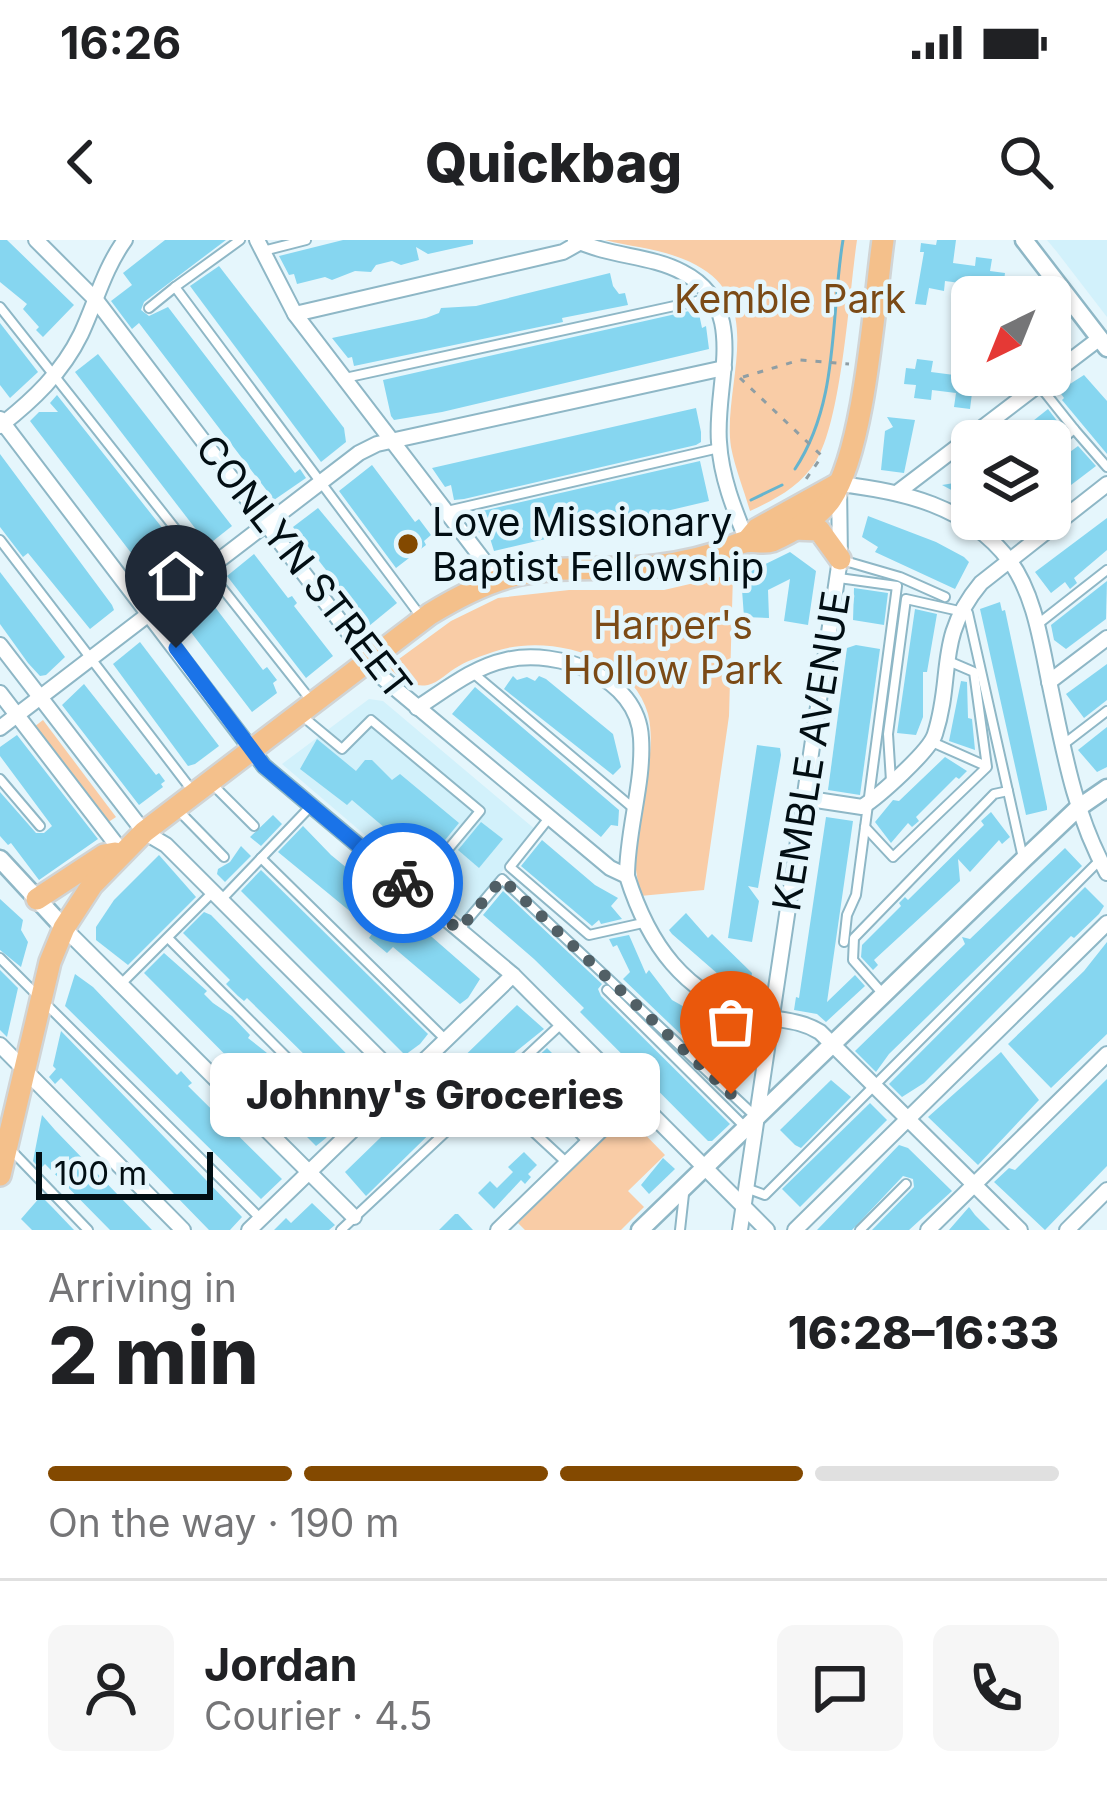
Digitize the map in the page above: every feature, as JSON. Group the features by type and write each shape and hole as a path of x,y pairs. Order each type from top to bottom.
{"main road":[{"path":"0,1175 3,1143 50,962 64,928 122,852 144,832 423,620 497,578 565,567 676,562 747,541 768,543 820,512 839,484 855,430 883,240"},
{"path":"747,541 757,529 839,484"},
{"path":"793,529 819,530 838,569"},
{"path":"38,899 104,855 122,852"}],"street":[{"name":"CONLYN STREET","path":"36,240 95,299 384,679 610,868 627,876"},
{"path":"125,240 113,256 79,338 54,376 1,423 264,766 513,975 766,1230"},
{"path":"1024,240 1103,343 1071,364"},
{"path":"295,314 563,252 577,241 686,273 712,298 727,335 719,448 725,484 747,541"},
{"path":"259,246 295,314 497,578"},
{"path":"0,728 359,453 377,444 724,368"},
{"path":"898,492 1025,396"},
{"path":"839,484 898,492 951,511"},
{"name":"KEMBLE AVENUE","path":"740,1230 751,1123 838,569 839,484"},
{"path":"803,799 862,808 932,742 952,627 962,610 981,583 1107,484"},
{"path":"990,540 1010,560 1036,625 1078,808 1103,867"},
{"path":"1049,682 1107,638"},
{"path":"0,645 144,832 166,845 403,1082"},
{"path":"417,708 472,673 526,657 568,663 608,680 626,697 640,731 627,876 643,922 667,961 701,991 726,1004 800,1022 833,1044 1020,1230"},
{"path":"0,693 122,852"},
{"path":"640,1230 1023,860 1078,808 1107,788"},
{"path":"0,859 354,1217"},
{"path":"795,1230 1107,922"},
{"path":"255,1224 513,975"},
{"path":"0,1045 183,1230"},
{"path":"928,1230 1107,1054"},
{"path":"498,1230 634,1098"},
{"path":"1067,1230 1107,1190"}],"lane":[{"path":"149,308 239,240"},
{"path":"259,246 306,240"},
{"path":"175,287 423,620"},
{"path":"343,378 712,298"},
{"path":"0,307 342,749 371,720 480,811 413,891"},
{"path":"1048,396 1107,467"},
{"path":"446,512 719,448"},
{"path":"0,540 194,795 224,857"},
{"path":"838,569 900,577 944,597"},
{"path":"838,569 897,586 856,895 847,915 844,942"},
{"path":"1036,625 1107,570"},
{"path":"891,782 887,734 906,599 962,610 968,613 1023,860"},
{"path":"946,660 974,672 987,767"},
{"path":"472,673 633,808"},
{"path":"1063,745 1107,711"},
{"path":"932,742 987,767"},
{"path":"864,825 892,857 987,767"},
{"path":"0,779 40,826"},
{"path":"884,995 853,960 854,938 994,794 1008,791"},
{"path":"194,795 254,826"},
{"path":"121,984 261,858 311,806"},
{"path":"549,818 509,867 590,935 643,922"},
{"path":"261,858 446,1040"},
{"path":"746,1188 765,1195 1103,867"},
{"path":"459,930 502,879 706,1070 751,1123"},
{"path":"168,938 356,1126"},
{"path":"0,958 255,1224"},
{"path":"607,991 751,1123"},
{"path":"706,1070 726,1004"},
{"path":"341,1230 561,1024"},
{"path":"514,1068 588,1142"},
{"path":"538,1111 525,1124 567,1163"},
{"path":"3,1143 88,1230"},
{"path":"860,1230 906,1184"},
{"path":"680,1230 685,1187"}],"path":[{"path":"814,447 740,378 779,364 818,359 836,364"}],"shaded area":[{"path":"1047,240 1107,240 1107,317 1057,252"},
{"path":"369,699 383,701 536,830 463,919 282,764"}],"green space":[{"name":"Kemble Park","path":"605,240 857,240 843,355 825,442 803,478 787,491 750,511 731,447 736,323 731,301 718,281 673,255"},
{"name":"Harper's Hollow Park","path":"733,574 729,716 704,890 640,896 634,842 649,762 648,714 639,693 606,663 561,647 537,645 471,660 428,685 405,681 388,667 451,621 498,598 569,590 664,590"},
{"path":"43,720 116,817 107,823 34,727"},
{"path":"627,1116 665,1155 628,1191 644,1207 621,1230 525,1230 518,1223"}],"building":[{"path":"0,240 7,240 74,305 43,337 23,309 27,304 0,282"},
{"path":"165,240 226,240 144,302 141,310 149,316 168,307 295,473 300,469 306,478 274,500 139,323 132,329 111,301 132,285 123,273"},
{"path":"343,240 473,240 473,244 428,254 416,247 419,260 401,265 392,261 376,265 371,272 297,284 279,256"},
{"path":"937,240 956,240 953,263 975,266 976,257 992,259 990,271 1005,276 951,276 944,291 929,288 926,305 915,304 924,252 920,252 921,243 936,245"},
{"path":"219,266 344,428 346,442 321,462 190,286"},
{"path":"610,273 613,286 619,294 625,293 628,305 562,318 563,322 354,366 352,357 332,338 426,318 441,308 476,306"},
{"path":"698,309 709,349 442,412 394,420 391,416 383,380"},
{"path":"0,323 38,372 10,398 0,385"},
{"path":"98,354 232,526 208,545 75,372"},
{"path":"917,359 933,361 931,372 951,375 951,392 932,390 931,400 914,398 916,385 904,384 906,368 915,369"},
{"path":"1084,375 1107,401 1107,454 1062,400 1071,396 1071,383"},
{"path":"57,395 190,563 162,588 30,421 39,412 58,412 50,403"},
{"path":"956,396 972,396 970,409 954,407"},
{"path":"696,408 701,442 696,445 464,499 454,500 451,485 445,487 432,468"},
{"path":"1048,409 1056,420 1034,420"},
{"path":"887,417 915,420 904,473 881,470 885,431 893,427"},
{"path":"1078,446 1096,466 1071,485 1071,451"},
{"path":"0,454 112,605 114,610 90,629 28,553 23,557 0,527"},
{"path":"700,461 709,501 642,520 494,551 489,535 478,532 469,514"},
{"path":"372,465 415,522 419,519 431,535 426,545 396,568 339,491"},
{"path":"318,508 397,603 369,626 293,527"},
{"path":"868,516 964,557 969,562 955,589 875,552 878,547 862,537"},
{"path":"1107,518 1107,550 1074,578 1077,583 1070,589 1065,582 1051,593 1035,572"},
{"path":"790,552 816,571 808,625 784,621 790,579 768,590 769,618 744,617 741,576"},
{"path":"254,554 288,598 292,596 294,606 333,656 306,678 227,576"},
{"path":"0,572 65,657 46,675 40,676 28,663 0,624"},
{"path":"1107,581 1106,619 1066,649 1054,640 1051,625"},
{"path":"854,588 888,593 884,625 853,620"},
{"path":"205,594 263,670 267,667 277,680 273,683 277,693 252,712 177,614"},
{"path":"1000,602 1047,807 1026,815 980,609"},
{"path":"915,609 937,614 927,672 923,672 923,717 916,735 897,733"},
{"path":"140,642 219,746 195,764 188,766 113,664"},
{"path":"847,648 880,649 860,795 828,790"},
{"path":"1107,664 1107,700 1084,718 1066,694"},
{"path":"513,676 517,680 546,679 613,734 621,767 613,775 504,689"},
{"path":"961,681 967,682 975,750 949,741"},
{"path":"84,684 165,781 139,805 62,705"},
{"path":"475,687 619,810 618,826 611,825 601,837 452,714"},
{"path":"1107,727 1107,767 1097,772 1078,750"},
{"path":"17,735 98,839 39,880 0,836 0,792 36,833 52,826 0,756 0,747"},
{"path":"317,739 356,771 365,760 372,760 392,780 400,774 459,823 423,867 415,860 418,856 352,800 347,805 300,769"},
{"path":"757,745 780,748 781,755 758,888 748,886 759,901 752,942 728,938"},
{"path":"945,757 967,771 891,843 875,822 893,800 899,801"},
{"path":"991,812 1010,837 1002,844 999,840 970,872 958,859 960,881 874,960 878,965 873,970 861,957 862,945 905,897 908,900 984,825 981,821"},
{"path":"273,815 282,824 261,846 250,837"},
{"path":"826,817 853,821 827,1002 855,975 865,986 826,1022 817,1014 794,1010"},
{"path":"481,822 503,839 479,868 458,850"},
{"path":"303,826 331,855 480,979 468,998 460,1004 393,947 387,953 369,938 374,931 278,852"},
{"path":"542,840 595,885 618,898 611,906 622,919 601,924 599,920 592,926 521,866"},
{"path":"241,846 251,856 225,882 218,869"},
{"path":"1065,848 1082,866 876,1072 855,1051 965,944 962,937 970,939"},
{"path":"159,855 196,897 128,965 96,940 96,927 114,900"},
{"path":"261,870 428,1034 420,1044 405,1055 241,891"},
{"path":"1085,887 1104,906 1099,914 1071,936 924,1083 902,1097 889,1084"},
{"path":"503,891 602,984 601,996 730,1124 712,1141 580,1012 584,1008 483,915"},
{"path":"0,899 23,920 21,930 28,942 21,967 0,950"},
{"path":"204,912 375,1083 361,1098 352,1103 321,1071 317,1076 311,1069 315,1065 247,998 244,1001 226,984 230,980 183,933"},
{"path":"686,913 708,938 712,934 752,973 749,994 734,988 672,934 669,930"},
{"path":"629,935 646,974 649,970 672,1000 707,1029 693,1046 623,979 630,972 609,939"},
{"path":"1107,942 1107,1034 1051,1088 1008,1044 1084,971"},
{"path":"164,953 232,1016 335,1126 326,1138 316,1146 144,973"},
{"path":"0,970 18,988 7,1037 0,1030"},
{"path":"75,974 177,1075 181,1071 192,1083 188,1086 282,1179 261,1199 65,1006"},
{"path":"517,1005 544,1029 503,1062 366,1196 345,1172"},
{"path":"724,1029 745,1035 734,1074 717,1069"},
{"path":"61,1031 242,1217 230,1230 209,1230 61,1078 55,1084 49,1077 56,1069"},
{"path":"547,1048 605,1107 591,1121 532,1062"},
{"path":"1001,1052 1039,1100 978,1165 928,1117"},
{"path":"1107,1079 1107,1166 1045,1230 994,1182 1009,1168 1015,1170"},
{"path":"831,1080 851,1097 801,1148 780,1130"},
{"path":"870,1103 887,1120 800,1207 782,1189"},
{"path":"42,1115 152,1230 110,1230 45,1164 40,1169 33,1161"},
{"path":"899,1145 908,1148 952,1191 909,1230 872,1230 914,1187 913,1179 903,1176 852,1230 817,1230"},
{"path":"524,1152 537,1165 528,1174 531,1177 525,1184 521,1180 494,1209 478,1193 490,1181 497,1188 513,1172 508,1167"},
{"path":"663,1158 675,1169 649,1194 641,1185"},
{"path":"41,1196 74,1230 32,1230 21,1219"},
{"path":"312,1203 335,1225 329,1230 274,1230 286,1218 291,1223"},
{"path":"969,1207 975,1215 990,1230 949,1230"},
{"path":"458,1214 473,1230 439,1230"}],"waterway":[{"path":"795,469 820,415 827,387 843,240"},
{"path":"751,500 782,485"}],"way so far":[{"path":"403,883 459,930 502,879 731,1094"}],"place":[{"name":"Love Missionary Baptist Fellowship","path":"408,544"},
{"name":"Johnny's Groceries","path":"731,1094"}],"route":[{"path":"176,648 264,766 403,883"}]}
